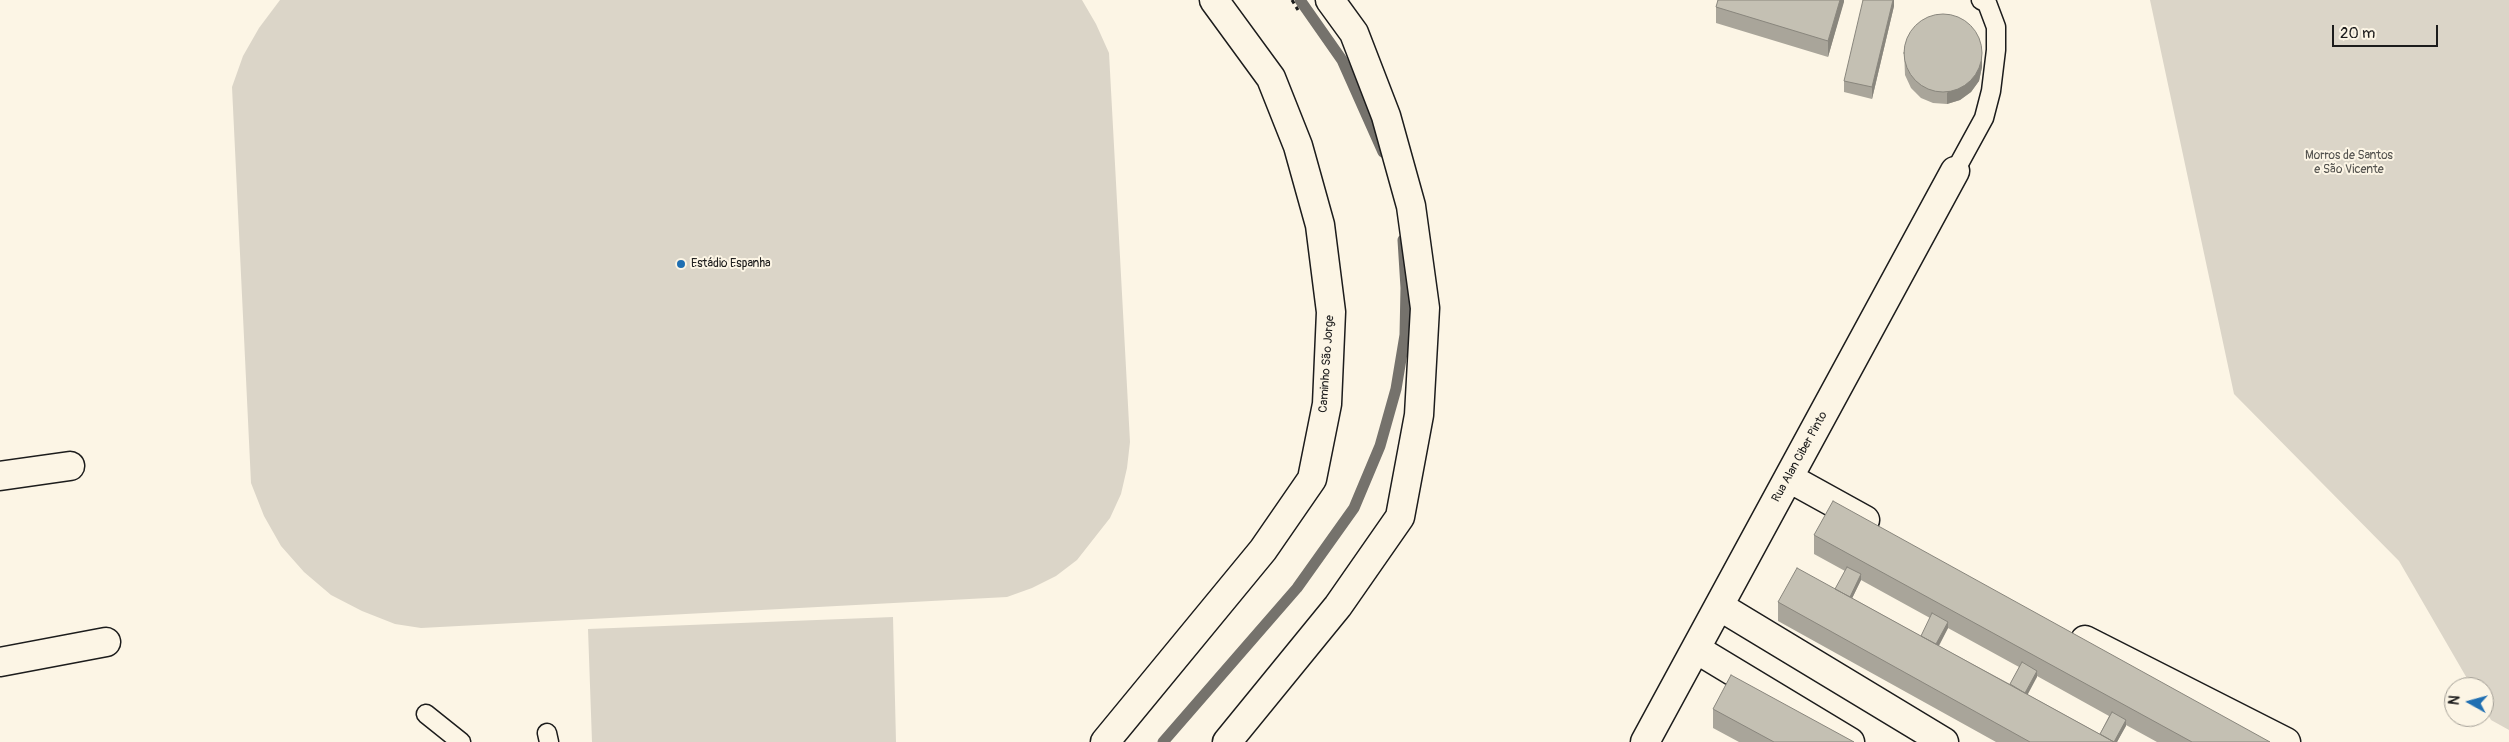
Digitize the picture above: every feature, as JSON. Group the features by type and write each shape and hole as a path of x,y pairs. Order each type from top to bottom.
{"street":[{"name":"Caminho São Jorge","path":"1105,742 1264,550 1312,480 1327,404 1331,312 1320,225 1298,146 1271,78 1214,0"},
{"path":"1227,742 1338,606 1400,517 1419,415 1425,308 1411,206 1386,116 1354,33 1330,0"},
{"name":"Rua Alan Ciber Pinto","path":"1645,742 1955,171"},
{"path":"0,476 70,466"},
{"path":"1789,478 1884,530"},
{"path":"1719,606 1944,742"},
{"path":"2066,630 2286,742"},
{"path":"0,662 106,642"},
{"path":"1696,649 1850,742"}],"lane":[{"path":"1955,171 1984,118 1991,91 1996,50 1996,27 1987,3 1980,0"},
{"path":"426,714 461,742"}],"green space":[{"name":"Estádio Espanha","path":"280,0 1082,0 1096,24 1109,53 1130,442 1121,494 1110,518 1077,560 1056,576 1032,588 1007,597 421,628 395,624 362,611 331,595 304,572 281,546 264,516 251,483 232,87 243,56 259,28"},
{"name":"Morros de Santos e São Vicente","path":"2150,0 2509,0 2509,730 2494,722 2494,677 2466,677 2399,561 2234,394"},
{"path":"893,617 896,742 592,742 588,629"}],"building":[{"path":"1718,0 1840,0 1828,41 1716,7"},
{"path":"1863,0 1893,0 1872,87 1844,81"},
{"path":"1935,14 1951,14 1965,20 1976,31 1982,45 1982,61 1976,75 1965,86 1951,92 1935,92 1921,86 1910,75 1904,61 1904,45 1910,31 1921,20"},
{"path":"1833,501 2270,742 2192,742 1814,535"},
{"path":"1847,567 1861,574 1850,597 1835,589"},
{"path":"1797,568 2114,742 2030,742 1778,602"},
{"path":"1932,613 1948,622 1936,644 1921,636"},
{"path":"2022,662 2037,671 2025,693 2010,684"},
{"path":"1731,675 1854,742 1774,742 1713,709"},
{"path":"2112,712 2126,720 2114,742 2100,734"}],"waterway":[{"path":"1300,0 1342,60 1383,152"},
{"path":"1163,742 1297,588 1354,508 1380,446 1396,389 1405,335 1406,288 1403,240"}],"place":[{"name":"Estádio Espanha","path":"681,264"}]}
